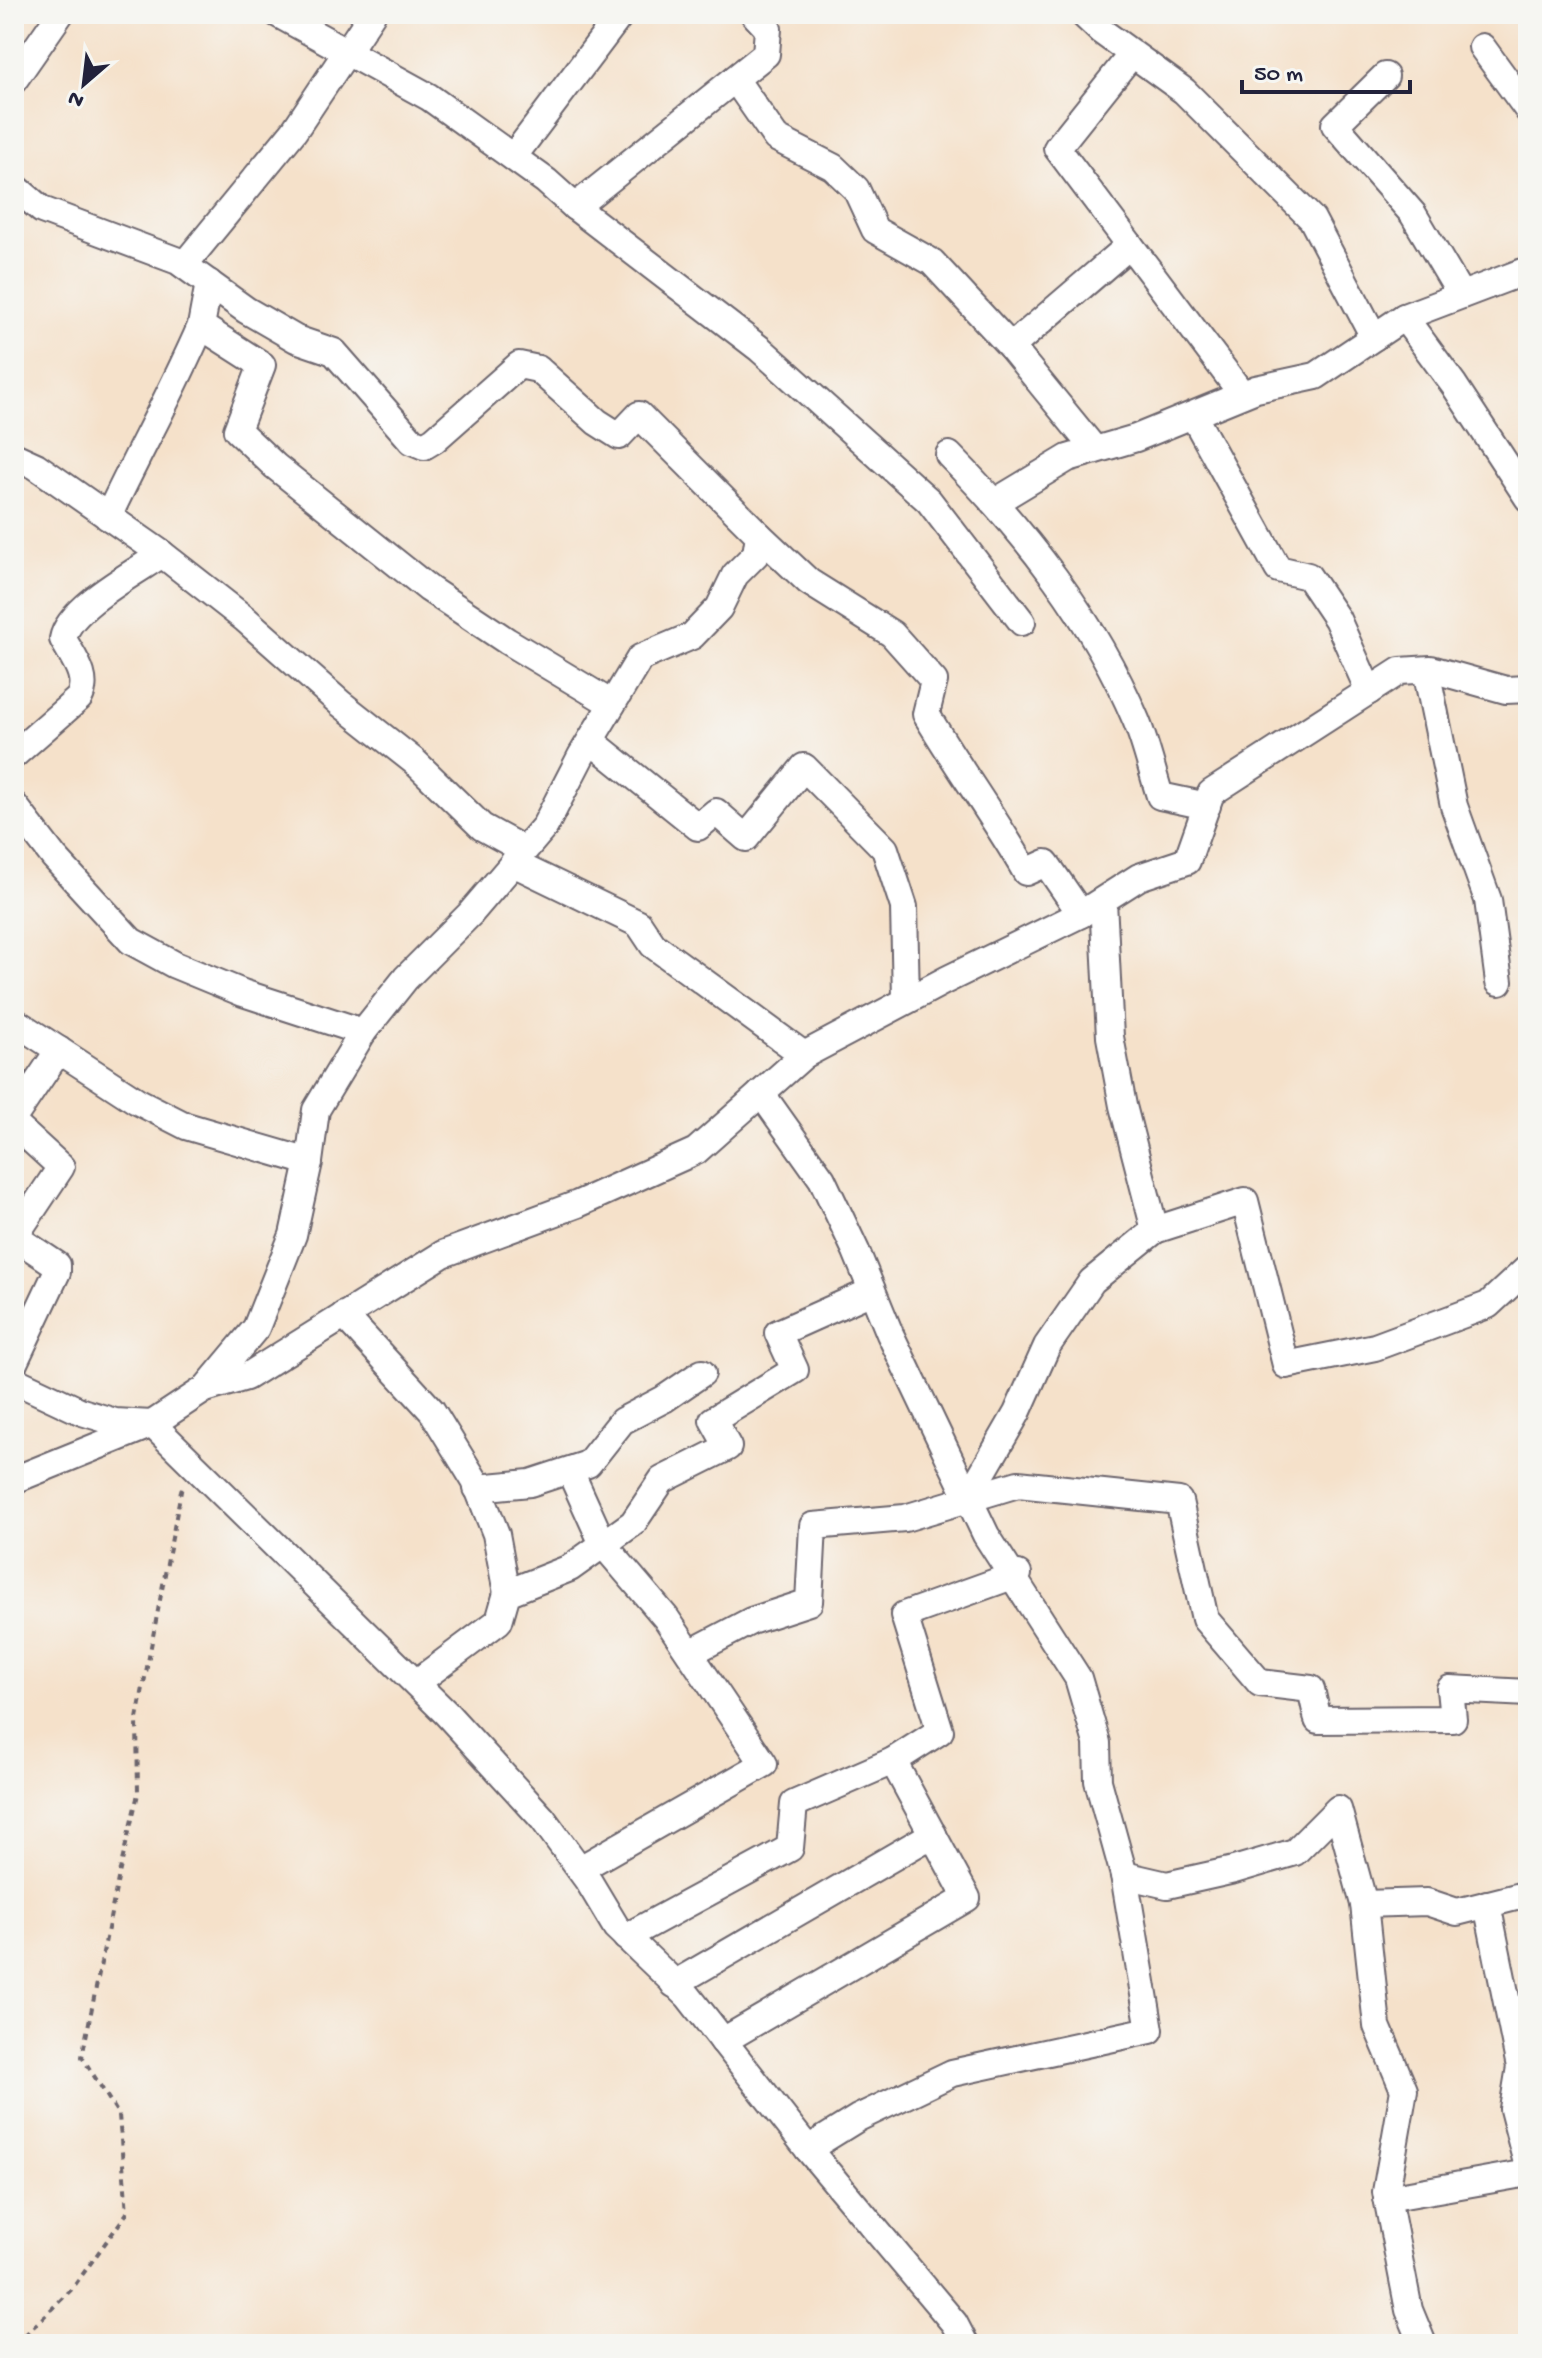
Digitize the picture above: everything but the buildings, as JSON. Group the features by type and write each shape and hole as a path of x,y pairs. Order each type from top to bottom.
{"street":[{"path":"14,80 60,14"},
{"path":"278,14 429,97 546,181 575,207 760,349 929,501 1022,622"},
{"path":"184,265 294,131 372,14"},
{"path":"513,157 621,14"},
{"path":"575,207 766,54 768,29 754,14"},
{"path":"1099,20 1132,54 1184,91 1312,219 1374,337"},
{"path":"1482,47 1528,110"},
{"path":"1132,54 1057,148 1242,394"},
{"path":"1385,76 1335,125 1413,214 1461,295"},
{"path":"735,79 776,138 833,167 856,189 875,230 932,262 1011,347 1095,450"},
{"path":"14,186 42,210 118,236 184,265 246,310 296,339 334,352 412,441 424,446 519,365 538,369 597,422 619,436 639,415 809,582 892,634 934,681 926,714 1026,872 1046,863 1092,908 1123,1106 1155,1230"},
{"path":"1011,347 1130,245"},
{"path":"995,502 1068,458 1136,438 1256,389 1316,376 1404,317 1528,270"},
{"path":"108,517 176,385 201,326 209,283"},
{"path":"1404,317 1454,385 1528,498"},
{"path":"201,326 262,365 237,430 275,466 429,589 507,641 612,704"},
{"path":"1193,415 1278,569 1308,576 1337,619 1369,691"},
{"path":"949,455 995,502 1059,581 1103,651 1137,722 1160,796 1207,806"},
{"path":"14,456 36,466 162,554 245,619 340,703 415,762 482,827 519,857 639,924 653,945 804,1055"},
{"path":"14,1480 152,1424 205,1389 256,1328 293,1235 309,1162 316,1110 363,1032 406,978 470,914 545,826 640,658 692,636 719,608 735,575 756,554 759,535"},
{"path":"14,755 79,698 84,688 84,677 63,639 69,623 96,598 162,554"},
{"path":"1426,670 1454,806 1488,900 1499,982"},
{"path":"205,1389 246,1377 443,1254 578,1204 696,1151 804,1055 906,1000 1092,908 1139,877 1187,861 1211,793 1400,671 1426,670 1506,690 1528,689"},
{"path":"591,741 698,827 716,812 746,838 804,767 885,849 904,907 906,1000"},
{"path":"14,805 54,857 131,941 175,965 243,993 363,1032"},
{"path":"14,1021 137,1101 186,1126 309,1162"},
{"path":"14,1117 59,1050"},
{"path":"761,1093 822,1179 890,1334 986,1535 1015,1575 1078,1678 1097,1743 1098,1781 1124,1875 1150,2030 952,2073 858,2118 808,2149"},
{"path":"14,1124 61,1167 17,1233 18,1239 57,1265 57,1272 14,1363"},
{"path":"968,1498 1017,1413 1047,1346 1092,1281 1155,1230 1245,1201 1286,1365 1375,1347 1488,1305 1528,1268"},
{"path":"507,1593 570,1568 633,1523 662,1480 728,1447 713,1420 795,1370 778,1333 872,1291"},
{"path":"344,1315 432,1411 477,1488 496,1534 507,1593 499,1621 416,1683"},
{"path":"477,1488 530,1483 588,1464 622,1421 664,1399 702,1373"},
{"path":"14,1380 82,1412 115,1422 152,1424 416,1683 543,1819 580,1869 616,1927 688,1996 808,2149 954,2323 965,2344"},
{"path":"570,1471 603,1544 666,1618 764,1764 580,1869"},
{"path":"690,1653 751,1621 809,1602 813,1526 905,1518 1018,1484 1179,1501 1205,1619 1260,1683 1311,1689 1318,1720 1453,1719 1450,1689 1528,1693"},
{"path":"626,1937 790,1848 794,1804 893,1761 940,1731 904,1615 1015,1575"},
{"path":"723,2041 967,1898 893,1761"},
{"path":"1124,1875 1167,1885 1295,1852 1338,1809 1364,1904 1377,2026 1404,2090 1386,2192 1409,2310 1423,2344"},
{"path":"674,1984 933,1834"},
{"path":"1364,1904 1427,1902 1457,1912 1528,1894"},
{"path":"1487,1904 1520,2067 1513,2109 1528,2167"},
{"path":"1387,2198 1528,2173"}],"path":[{"path":"16,2344 72,2289 127,2213 119,2115 82,2057 138,1794 137,1719 187,1459"}]}
